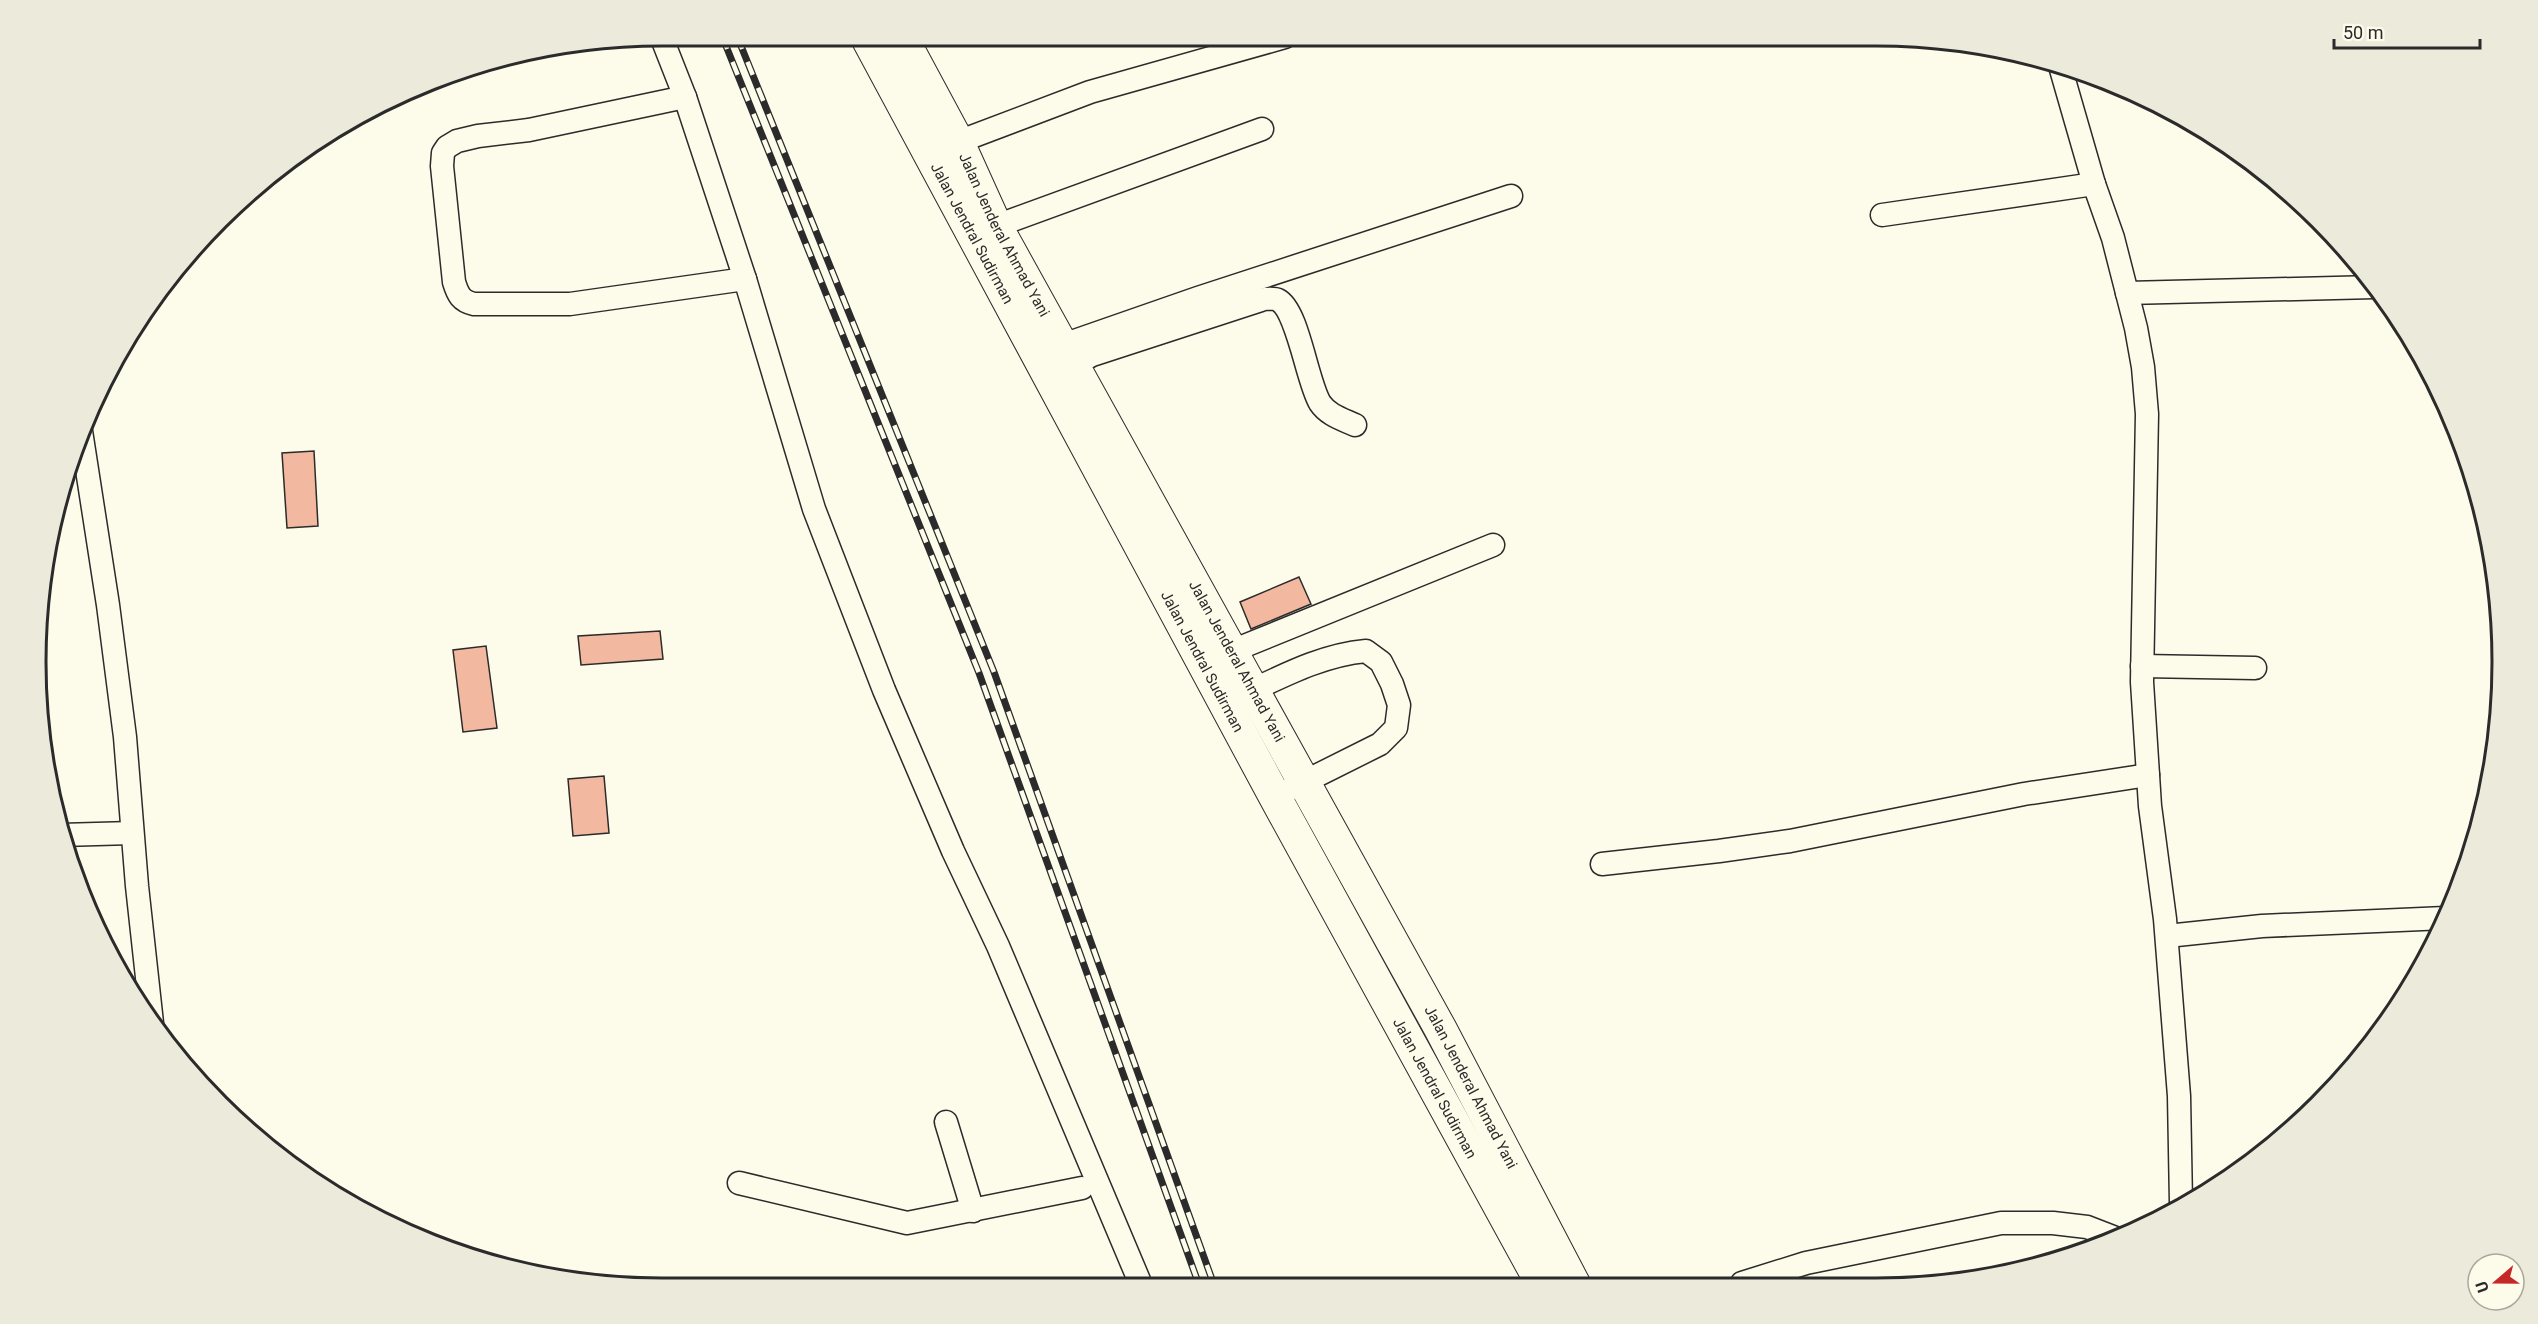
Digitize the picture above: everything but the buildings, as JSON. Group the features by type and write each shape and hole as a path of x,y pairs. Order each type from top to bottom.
{"highway":[{"name":"Jalan Jendral Sudirman","path":"871,46 1274,795 1539,1278"},
{"name":"Jalan Jenderal Ahmad Yani","path":"906,46 958,142 996,226 1440,1028 1571,1278"}],"street":[{"path":"665,46 686,97 745,279 814,510 884,690 998,946 1137,1278"},
{"path":"958,142 1090,92 1256,46"},
{"path":"2063,76 2094,184 2113,238 2127,293 2141,357 2148,414 2142,666 2153,837 2167,936 2179,1096 2181,1197"},
{"path":"686,97 529,130 478,135 447,147 443,153 442,166 454,282 458,294 465,302 474,304 570,304 745,279"},
{"path":"996,226 1262,129"},
{"path":"1882,215 2094,184"},
{"path":"1069,355 1243,283 1511,196"},
{"path":"2127,293 2364,287"},
{"path":"1069,355 1092,355 1264,298 1278,300 1287,309 1314,391 1321,404 1332,415 1355,425"},
{"path":"84,450 108,605 125,738 141,989"},
{"path":"1232,651 1493,544"},
{"path":"1225,703 1307,665 1345,652 1366,651 1381,662 1399,705 1396,728 1380,744 1274,795"},
{"path":"2142,666 2255,668"},
{"path":"1602,864 1779,843 2014,796 2148,775"},
{"path":"71,835 132,833"},
{"path":"2167,936 2262,926 2435,918"},
{"path":"1071,1120 1076,1168 1082,1188 1115,1226"},
{"path":"946,1122 973,1211"},
{"path":"739,1183 900,1222 930,1220 1082,1188"},
{"path":"1758,1278 1806,1263 2001,1223 2064,1224 2087,1227 2104,1234"}],"railway":[{"path":"726,46 979,673 1196,1278"},
{"path":"741,46 994,672 1211,1278"}]}
